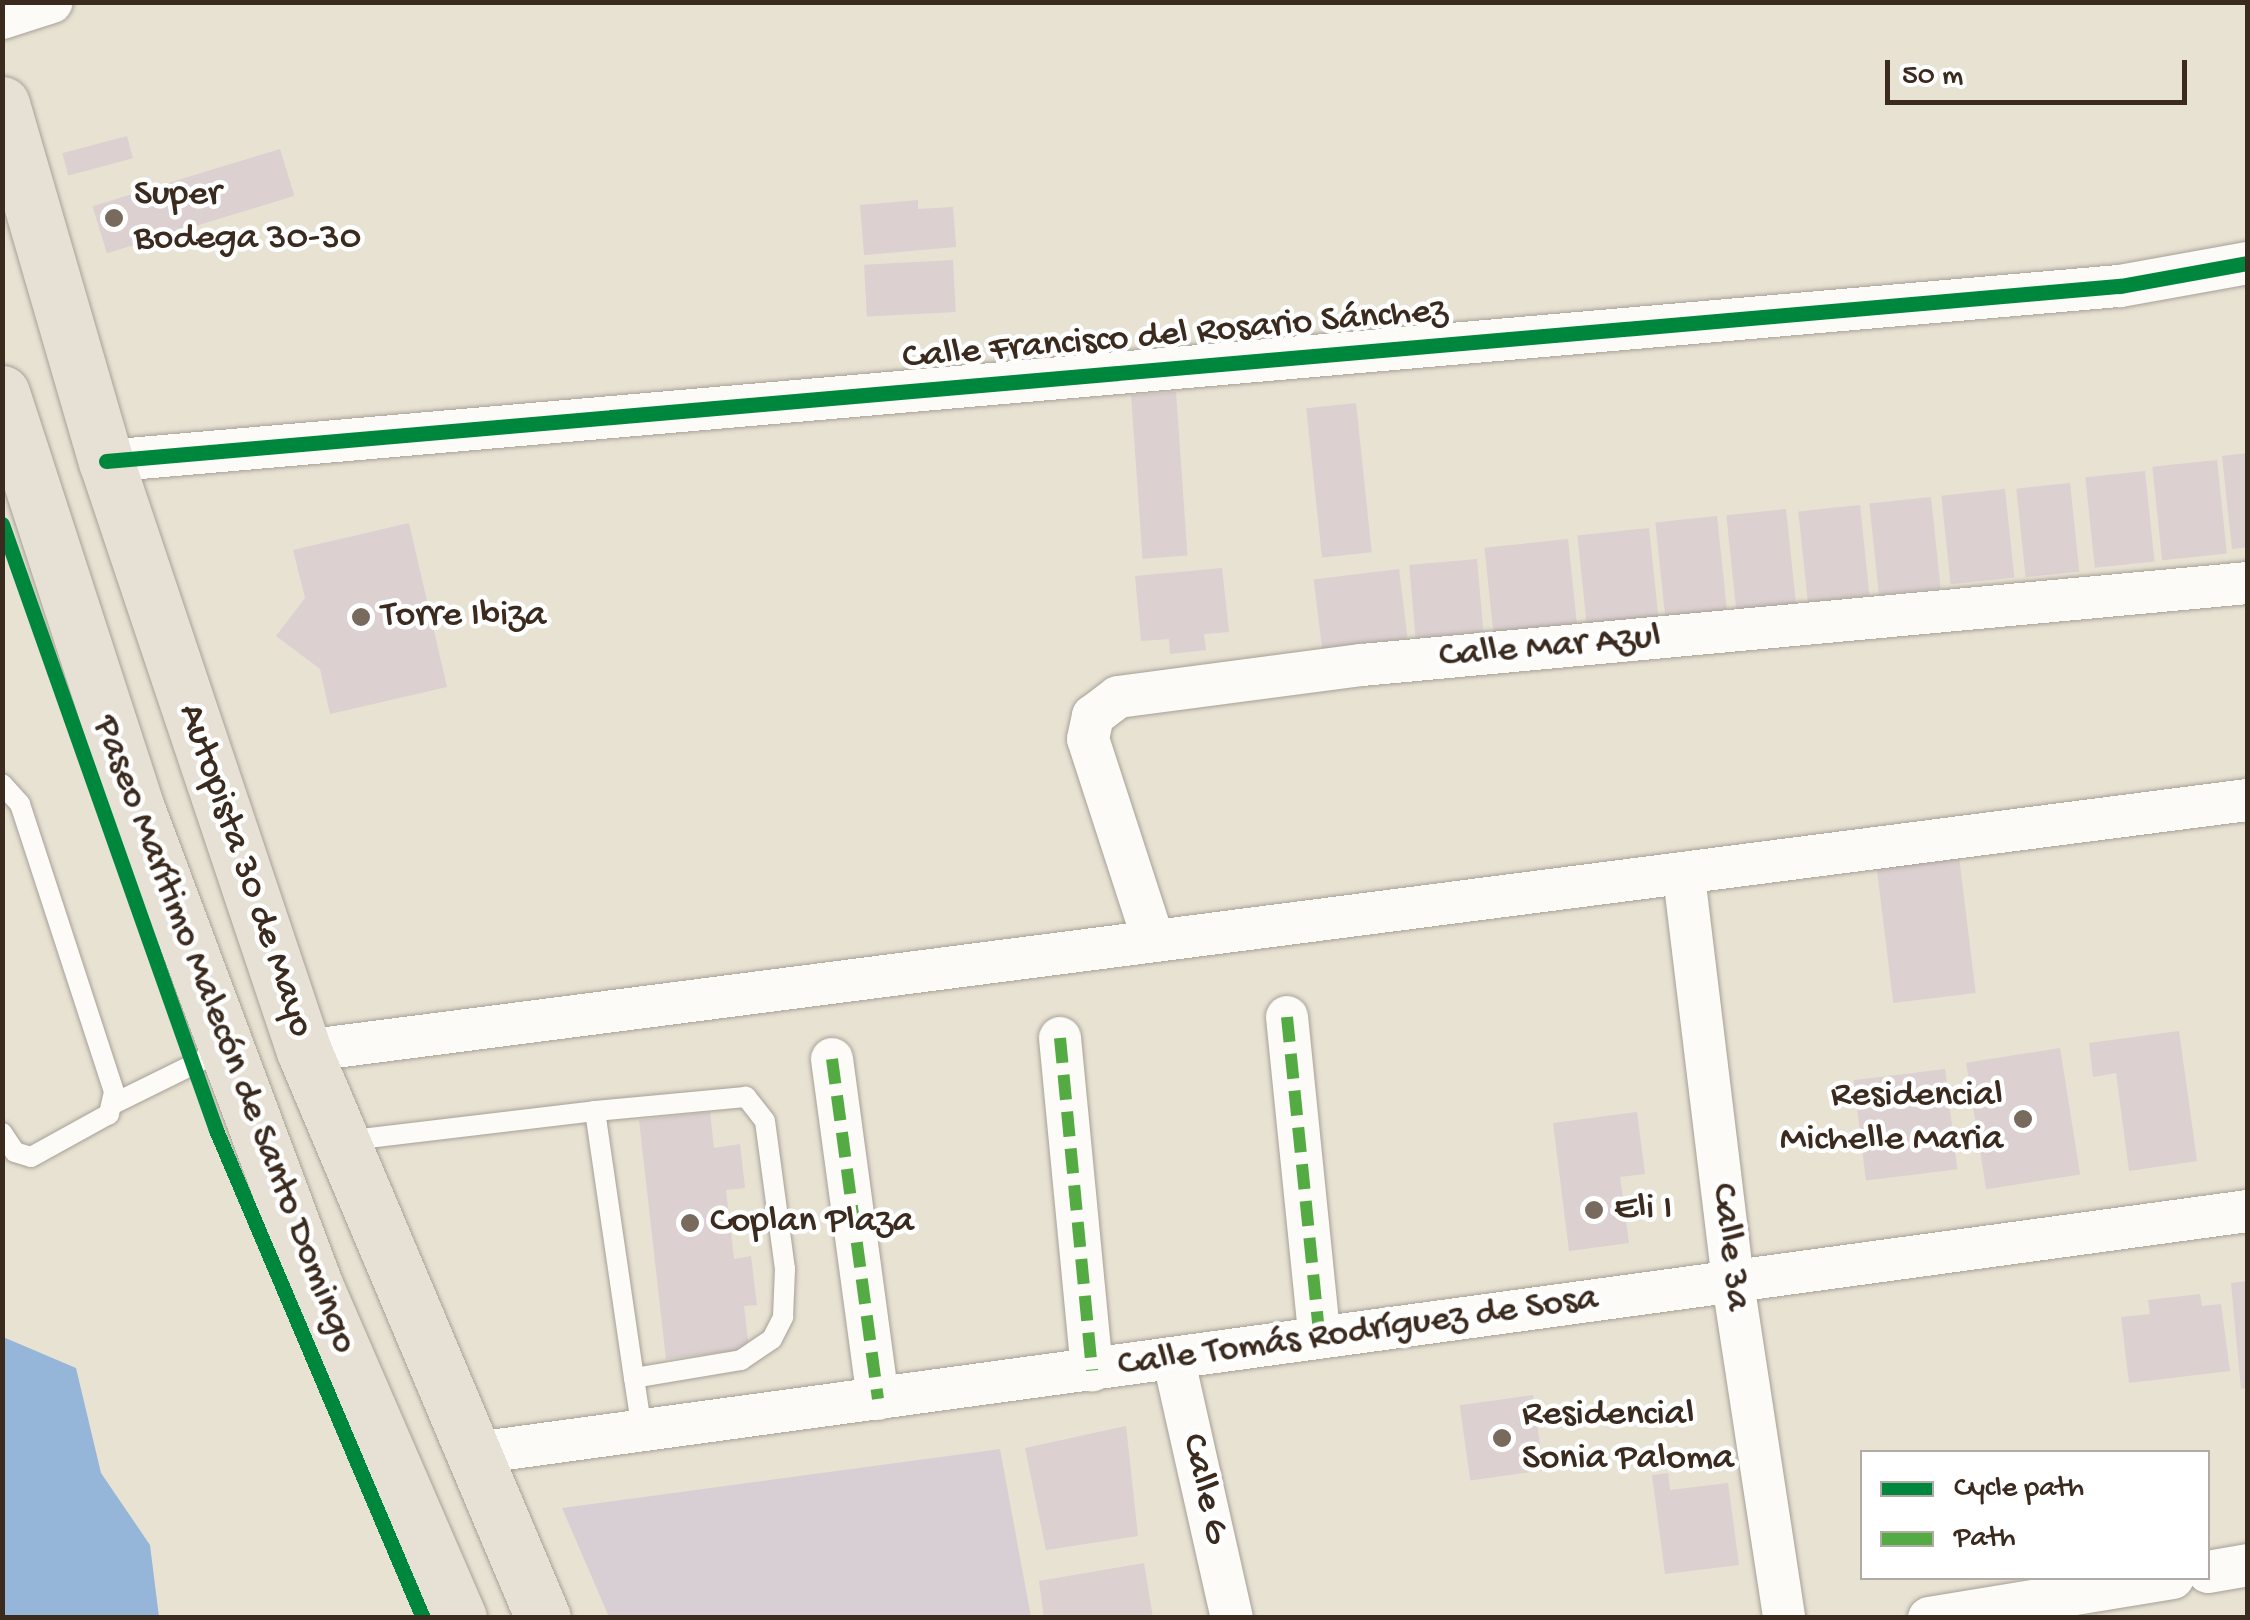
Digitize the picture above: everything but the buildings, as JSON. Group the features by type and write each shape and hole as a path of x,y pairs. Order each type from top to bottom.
{"highway":[{"name":"Autopista 30 de Mayo","path":"2,104 106,461 304,1051 469,1454 543,1618"},
{"name":"Autopista 30 de Mayo","path":"2,392 138,811 315,1285 459,1618"}],"street":[{"path":"2,18 52,2"},
{"name":"Calle Francisco del Rosario Sánchez","path":"106,461 2120,286 2248,264"},
{"name":"Calle Mar Azul","path":"1154,939 1088,739 1093,716 1118,697 1382,663 2248,582"},
{"path":"304,1051 1154,939 1684,876 2248,800"},
{"name":"Calle 3a","path":"1684,876 1733,1283 1784,1618"},
{"path":"1287,1018 1319,1334"},
{"path":"1060,1038 1092,1370"},
{"path":"832,1059 878,1399"},
{"name":"Calle Tomás Rodríguez de Sosa","path":"469,1454 1174,1361 1319,1334 1733,1283 2248,1212"},
{"name":"Calle G","path":"1174,1361 1232,1618"},
{"path":"2210,1572 2248,1565"},
{"path":"1929,1618 2161,1580"}],"lane":[{"path":"2,784 20,804 114,1082 110,1114 31,1157 16,1152 2,1133"},
{"path":"114,1104 227,1048"},
{"path":"341,1141 730,1094 758,1105 765,1121 786,1282 782,1317 772,1339 741,1360 634,1378"},
{"path":"595,1111 642,1430"}],"shaded area":[{"path":"1000,1449 1031,1617 609,1617 562,1508"}],"water":[{"path":"3,1337 76,1368 101,1473 150,1545 159,1617 3,1617"}],"marked path":[{"path":"1287,1017 1319,1334"},
{"path":"1060,1038 1092,1370"},
{"path":"832,1059 878,1399"}],"cycle path":[{"path":"106,461 2120,286 2248,263"},
{"name":"Paseo Marítimo Malecón de Santo Domingo","path":"2,524 216,1130 423,1618"}],"place":[{"name":"Super Bodega 30-30","path":"114,218"},
{"name":"Torre Ibiza","path":"361,617"},
{"name":"Residencial Michelle Maria","path":"2023,1119"},
{"name":"Eli I","path":"1594,1210"},
{"name":"Coplan Plaza","path":"690,1223"},
{"name":"Residencial Sonia Paloma","path":"1502,1438"}]}
